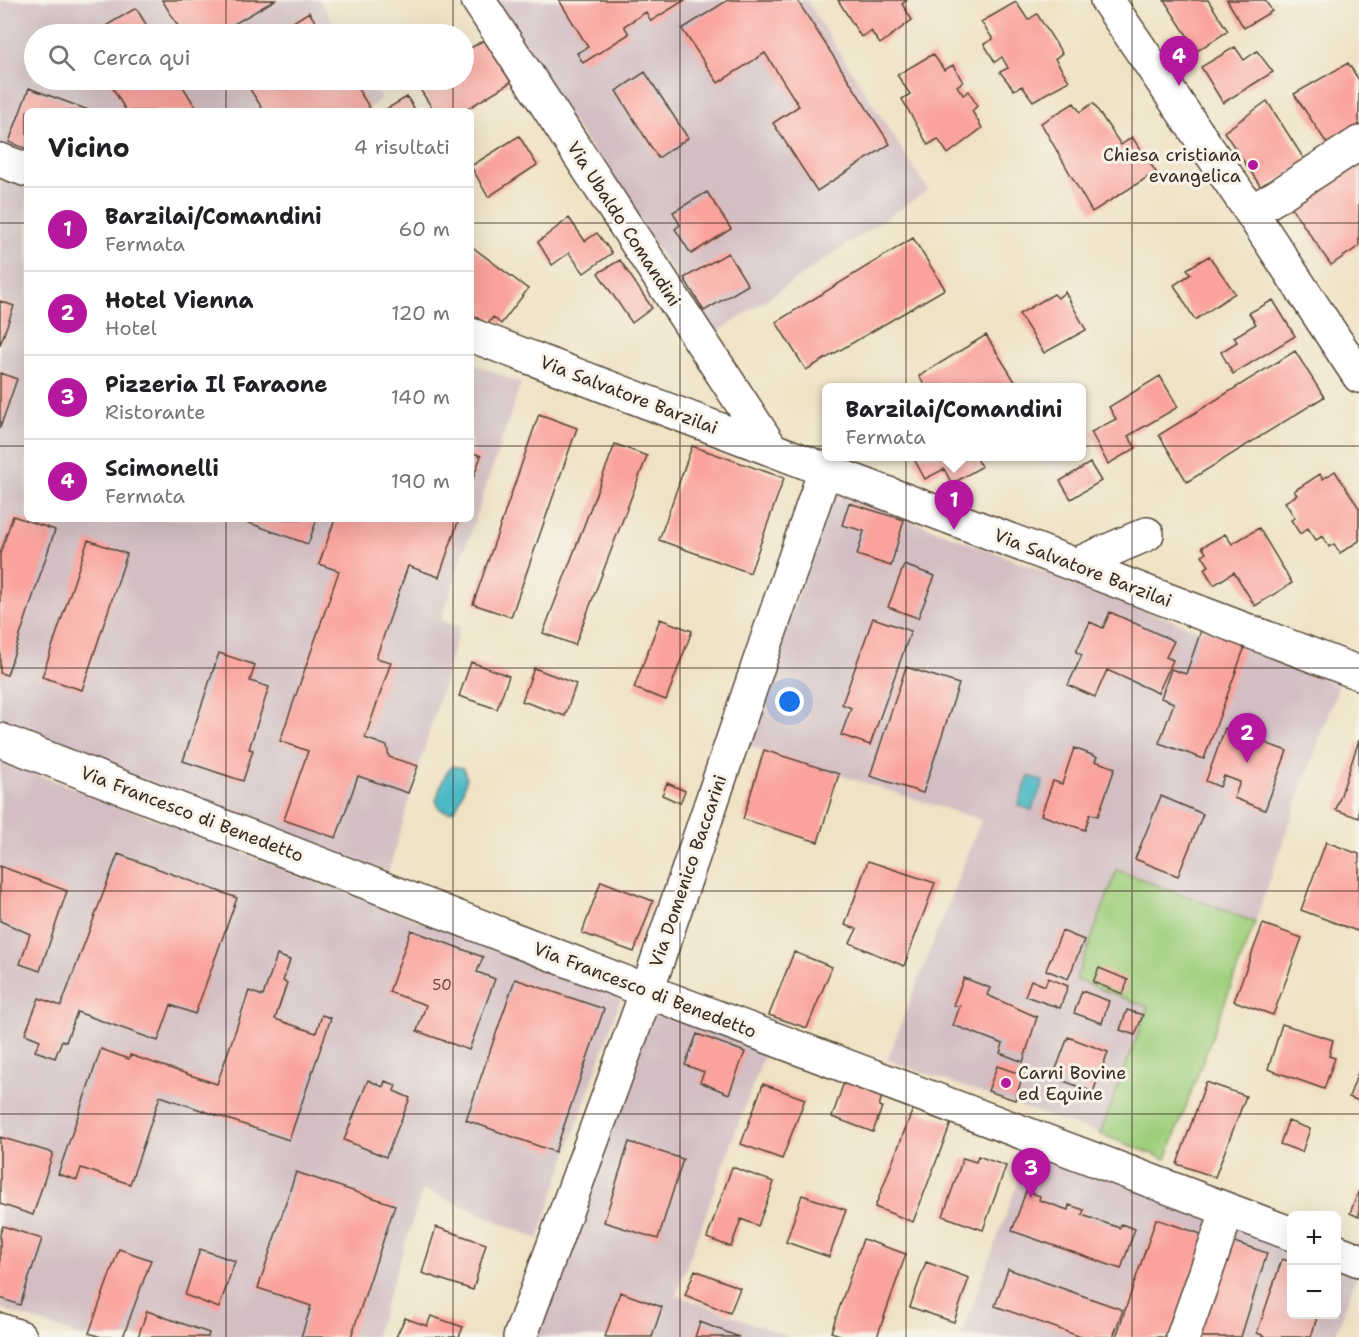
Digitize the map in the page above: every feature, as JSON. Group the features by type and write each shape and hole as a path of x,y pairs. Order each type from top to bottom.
{"street":[{"name":"Via Ubaldo Comandini","path":"478,0 771,448"},
{"path":"1116,3 1359,376"},
{"path":"1251,212 1359,143"},
{"path":"0,160 24,169"},
{"name":"Via Salvatore Barzilai","path":"474,336 1359,673"},
{"name":"Via Domenico Baccarini","path":"520,1337 646,991 825,470"},
{"path":"1075,565 1147,534"},
{"name":"Via Francesco di Benedetto","path":"0,740 646,991 1287,1232"},
{"path":"1183,1337 1228,1210"},
{"path":"1341,1253 1359,1260"},
{"path":"0,1330 20,1337"}],"shaded area":[{"path":"0,0 319,0 335,24 24,24 24,90 376,90 381,98 369,108 24,108 24,159 0,151"},
{"path":"492,0 806,0 928,190 714,335"},
{"path":"0,177 24,187 24,522 474,522 474,364 521,383 441,620 460,627 388,873 0,724"},
{"path":"836,492 1339,684 1255,922 1118,870 1076,979 1148,1007 1100,1134 887,1060 981,820 743,744"},
{"path":"0,760 621,997 538,1239 423,1189 375,1337 82,1337 0,1308"},
{"path":"655,1004 767,1047 676,1295 790,1337 534,1337"},
{"path":"1032,1145 1221,1214 1177,1337 960,1337"},
{"path":"1232,1222 1287,1245 1287,1319 1341,1319 1341,1267 1357,1274 1335,1337 1189,1337"}],"green space":[{"path":"1117,870 1255,922 1166,1159 1100,1134 1148,1007 1076,980"}],"water":[{"path":"453,766 463,768 466,779 458,805 454,810 448,812 440,809 436,801 444,777"},
{"path":"1029,776 1043,782 1032,810 1018,805"}],"building":[{"path":"162,0 275,0 234,24 177,24"},
{"path":"559,0 685,0 651,21 646,12 624,26 629,34 583,63 577,53 588,47"},
{"path":"728,0 797,0 890,144 817,191 773,123 799,106 765,53 718,83 682,29"},
{"path":"838,0 907,0 902,4 912,20 880,44 871,31 861,37"},
{"path":"1164,0 1208,0 1228,31 1197,51"},
{"path":"1227,0 1265,0 1272,11 1244,28"},
{"path":"1016,2 1028,20 1037,14 1062,53 1055,59 1069,81 1033,101 1022,86 1014,90 1000,72 1008,68 1002,57 995,62 984,44 993,39 981,22"},
{"path":"136,8 146,24 109,24"},
{"path":"309,12 317,24 290,24"},
{"path":"484,40 511,82 469,108 432,108 420,90 474,90 474,46"},
{"path":"1235,47 1244,60 1257,51 1273,72 1223,103 1201,67"},
{"path":"933,54 944,70 953,65 963,82 957,86 963,95 969,91 977,106 972,111 982,128 948,154 938,139 928,145 902,99 910,94 897,75"},
{"path":"1348,63 1359,80 1359,125 1328,145 1294,94"},
{"path":"645,72 688,138 658,158 616,91"},
{"path":"28,90 34,90 83,108 24,108 24,148 9,142"},
{"path":"114,90 185,90 196,108 124,108"},
{"path":"250,90 358,90 370,108 262,108"},
{"path":"407,97 414,108 388,108"},
{"path":"1267,101 1306,162 1263,190 1224,132"},
{"path":"1074,103 1080,112 1093,103 1121,145 1132,137 1156,172 1092,212 1041,123"},
{"path":"519,136 537,165 488,197 474,171 474,164"},
{"path":"1359,151 1359,246 1331,265 1286,200"},
{"path":"707,192 731,229 691,254 675,229 680,225 673,212"},
{"path":"569,218 585,241 597,233 612,253 584,273 569,253 552,265 538,242"},
{"path":"913,238 945,289 806,370 776,322"},
{"path":"474,248 528,289 501,324 493,317 487,325 474,315"},
{"path":"728,253 748,285 704,311 684,278"},
{"path":"1209,256 1235,293 1195,320 1174,285 1191,274 1187,269"},
{"path":"620,260 652,308 632,323 598,273"},
{"path":"1065,292 1086,330 1044,353 1019,314 1054,294 1058,298"},
{"path":"1273,300 1295,336 1233,374 1221,352 1237,342 1234,337 1256,324 1249,313"},
{"path":"0,301 14,306 0,345"},
{"path":"986,335 1016,383 923,383 919,376"},
{"path":"1295,351 1324,397 1187,482 1159,435"},
{"path":"0,373 17,379 0,428"},
{"path":"1160,376 1178,407 1128,436 1136,448 1108,464 1091,432 1116,419 1109,407"},
{"path":"539,414 577,428 511,617 473,604"},
{"path":"615,444 647,456 575,645 543,633"},
{"path":"692,446 784,478 750,573 659,540"},
{"path":"474,453 481,456 474,476"},
{"path":"915,461 978,461 981,467 952,484 944,469 925,479"},
{"path":"1090,463 1101,481 1071,499 1060,481"},
{"path":"1335,471 1359,508 1359,541 1340,553 1334,544 1329,547 1323,536 1316,540 1308,528 1300,534 1291,520 1295,518 1285,502 1297,495 1294,491 1320,474 1323,479"},
{"path":"849,503 904,520 891,566 857,555 864,531 842,525"},
{"path":"13,516 24,520 24,522 55,530 7,675 0,673 0,554"},
{"path":"246,522 316,522 308,544"},
{"path":"334,522 458,522 439,577 408,566 376,658 391,662 365,738 387,746 389,757 418,766 408,793 358,776 336,838 284,820 308,751 280,741 339,571 319,564"},
{"path":"1259,528 1292,583 1255,606 1234,572 1214,585 1204,569 1209,566 1202,555 1206,553 1202,547 1225,534 1232,544"},
{"path":"88,540 127,554 82,690 42,677"},
{"path":"904,565 935,576 918,618 888,607"},
{"path":"1110,612 1174,641 1166,657 1173,660 1158,693 1107,670 1095,697 1068,685 1082,655 1076,652 1090,622 1103,628"},
{"path":"873,618 911,631 870,745 841,735 851,708 842,704"},
{"path":"660,619 692,631 666,700 634,688"},
{"path":"1202,628 1237,641 1244,649 1204,759 1159,743 1174,703 1161,698 1171,669 1186,674"},
{"path":"219,653 255,665 250,681 269,687 249,749 253,750 243,781 183,761"},
{"path":"471,662 509,676 497,709 459,696"},
{"path":"906,667 959,684 923,793 870,776"},
{"path":"534,668 576,684 565,716 522,701"},
{"path":"1225,728 1287,751 1265,810 1234,798 1240,782 1224,776 1220,787 1206,781"},
{"path":"1359,740 1359,818 1336,810"},
{"path":"1074,748 1097,757 1095,761 1115,768 1098,816 1090,814 1085,830 1041,815 1053,781 1062,784"},
{"path":"764,750 839,774 818,842 743,819"},
{"path":"667,783 685,791 680,803 662,795"},
{"path":"1161,796 1203,814 1178,876 1135,859"},
{"path":"1326,842 1359,854 1359,927 1357,931 1301,910"},
{"path":"118,854 237,898 195,1014 171,1005 158,1041 77,1012 66,1042 62,1040 55,1058 35,1051 40,1040 25,1034 39,998 61,1006"},
{"path":"868,861 935,883 904,966 850,943 857,929 845,925"},
{"path":"0,866 67,891 40,971 20,964 30,934 0,921"},
{"path":"601,881 653,901 634,952 582,933"},
{"path":"1263,924 1302,938 1273,1015 1234,1001"},
{"path":"411,930 483,957 477,972 495,979 469,1050 417,1031 426,1005 389,992"},
{"path":"1062,931 1084,940 1068,979 1046,970"},
{"path":"794,952 832,967 807,1028 769,1015"},
{"path":"277,955 290,960 283,981 287,983 275,1019 316,1033 322,1015 331,1018 289,1140 160,1096 130,1184 81,1168 77,1180 58,1174 101,1049 129,1059 130,1055 217,1084 249,991 263,996"},
{"path":"1099,968 1128,980 1123,994 1093,982"},
{"path":"964,978 990,988 987,995 1037,1017 1023,1062 1000,1053 1003,1044 953,1025 960,1006 953,1005"},
{"path":"1048,978 1068,986 1060,1008 1025,996 1031,980 1045,986"},
{"path":"515,979 604,1009 555,1152 466,1120"},
{"path":"1082,991 1109,1001 1102,1023 1074,1013"},
{"path":"1127,1010 1143,1015 1135,1035 1120,1030"},
{"path":"1282,1024 1333,1040 1329,1056 1335,1058 1324,1089 1268,1069"},
{"path":"697,1034 745,1052 729,1094 700,1082 704,1072 685,1065"},
{"path":"1068,1037 1108,1052 1093,1092 1053,1077"},
{"name":"Carni Bovine ed Equine","path":"997,1066 1023,1075 1015,1100 988,1091"},
{"path":"1359,1070 1359,1101 1349,1097"},
{"path":"845,1079 883,1093 879,1106 882,1107 873,1132 832,1117"},
{"path":"368,1080 383,1087 385,1081 396,1085 394,1091 410,1098 386,1157 344,1140"},
{"path":"1206,1082 1246,1096 1215,1177 1177,1164"},
{"path":"763,1084 805,1099 782,1159 741,1144"},
{"path":"913,1109 951,1123 913,1222 875,1207"},
{"path":"1288,1121 1310,1129 1302,1152 1280,1144"},
{"path":"0,1137 53,1153 33,1215 0,1204"},
{"path":"629,1142 683,1159 658,1239 604,1222"},
{"path":"978,1156 1006,1166 983,1230 943,1216 963,1158 976,1162"},
{"path":"732,1167 774,1182 758,1226 741,1219 731,1247 707,1238"},
{"path":"296,1172 395,1205 351,1337 301,1337 311,1306 258,1288"},
{"path":"1359,1190 1359,1217 1350,1213"},
{"path":"1026,1191 1040,1196 1039,1200 1068,1210 1069,1205 1084,1210 1082,1215 1120,1228 1121,1224 1135,1229 1121,1269 1012,1231"},
{"path":"802,1195 846,1210 829,1257 786,1242"},
{"path":"1156,1219 1210,1237 1177,1337 1116,1337"},
{"path":"3,1226 42,1239 20,1305 0,1298 0,1234"},
{"path":"436,1227 486,1244 473,1290 422,1273"},
{"path":"863,1239 906,1254 877,1337 846,1337 831,1332"},
{"path":"1225,1239 1267,1253 1241,1337 1194,1337"},
{"path":"119,1249 151,1260 123,1337 101,1337 89,1333"},
{"path":"200,1249 235,1261 219,1308 185,1295"},
{"path":"1282,1259 1287,1260 1287,1319 1316,1319 1311,1337 1267,1337 1257,1333"},
{"path":"926,1262 969,1278 954,1322 910,1307"},
{"path":"1008,1269 1123,1310 1113,1337 1081,1337 995,1306"},
{"path":"695,1270 740,1288 730,1313 685,1295"},
{"path":"620,1292 662,1307 652,1337 605,1337"},
{"path":"147,1311 209,1333 208,1337 138,1337"},
{"path":"431,1316 463,1327 459,1337 396,1337 405,1318 427,1326"},
{"path":"700,1322 739,1337 695,1337"}],"place":[{"name":"Scimonelli","path":"1179,86"},
{"name":"Chiesa cristiana evangelica","path":"1253,165"},
{"name":"Barzilai/Comandini","path":"954,530"},
{"name":"Hotel Vienna","path":"1247,763"},
{"name":"Carni Bovine ed Equine","path":"1006,1083"},
{"name":"Pizzeria Il Faraone","path":"1031,1198"}]}
